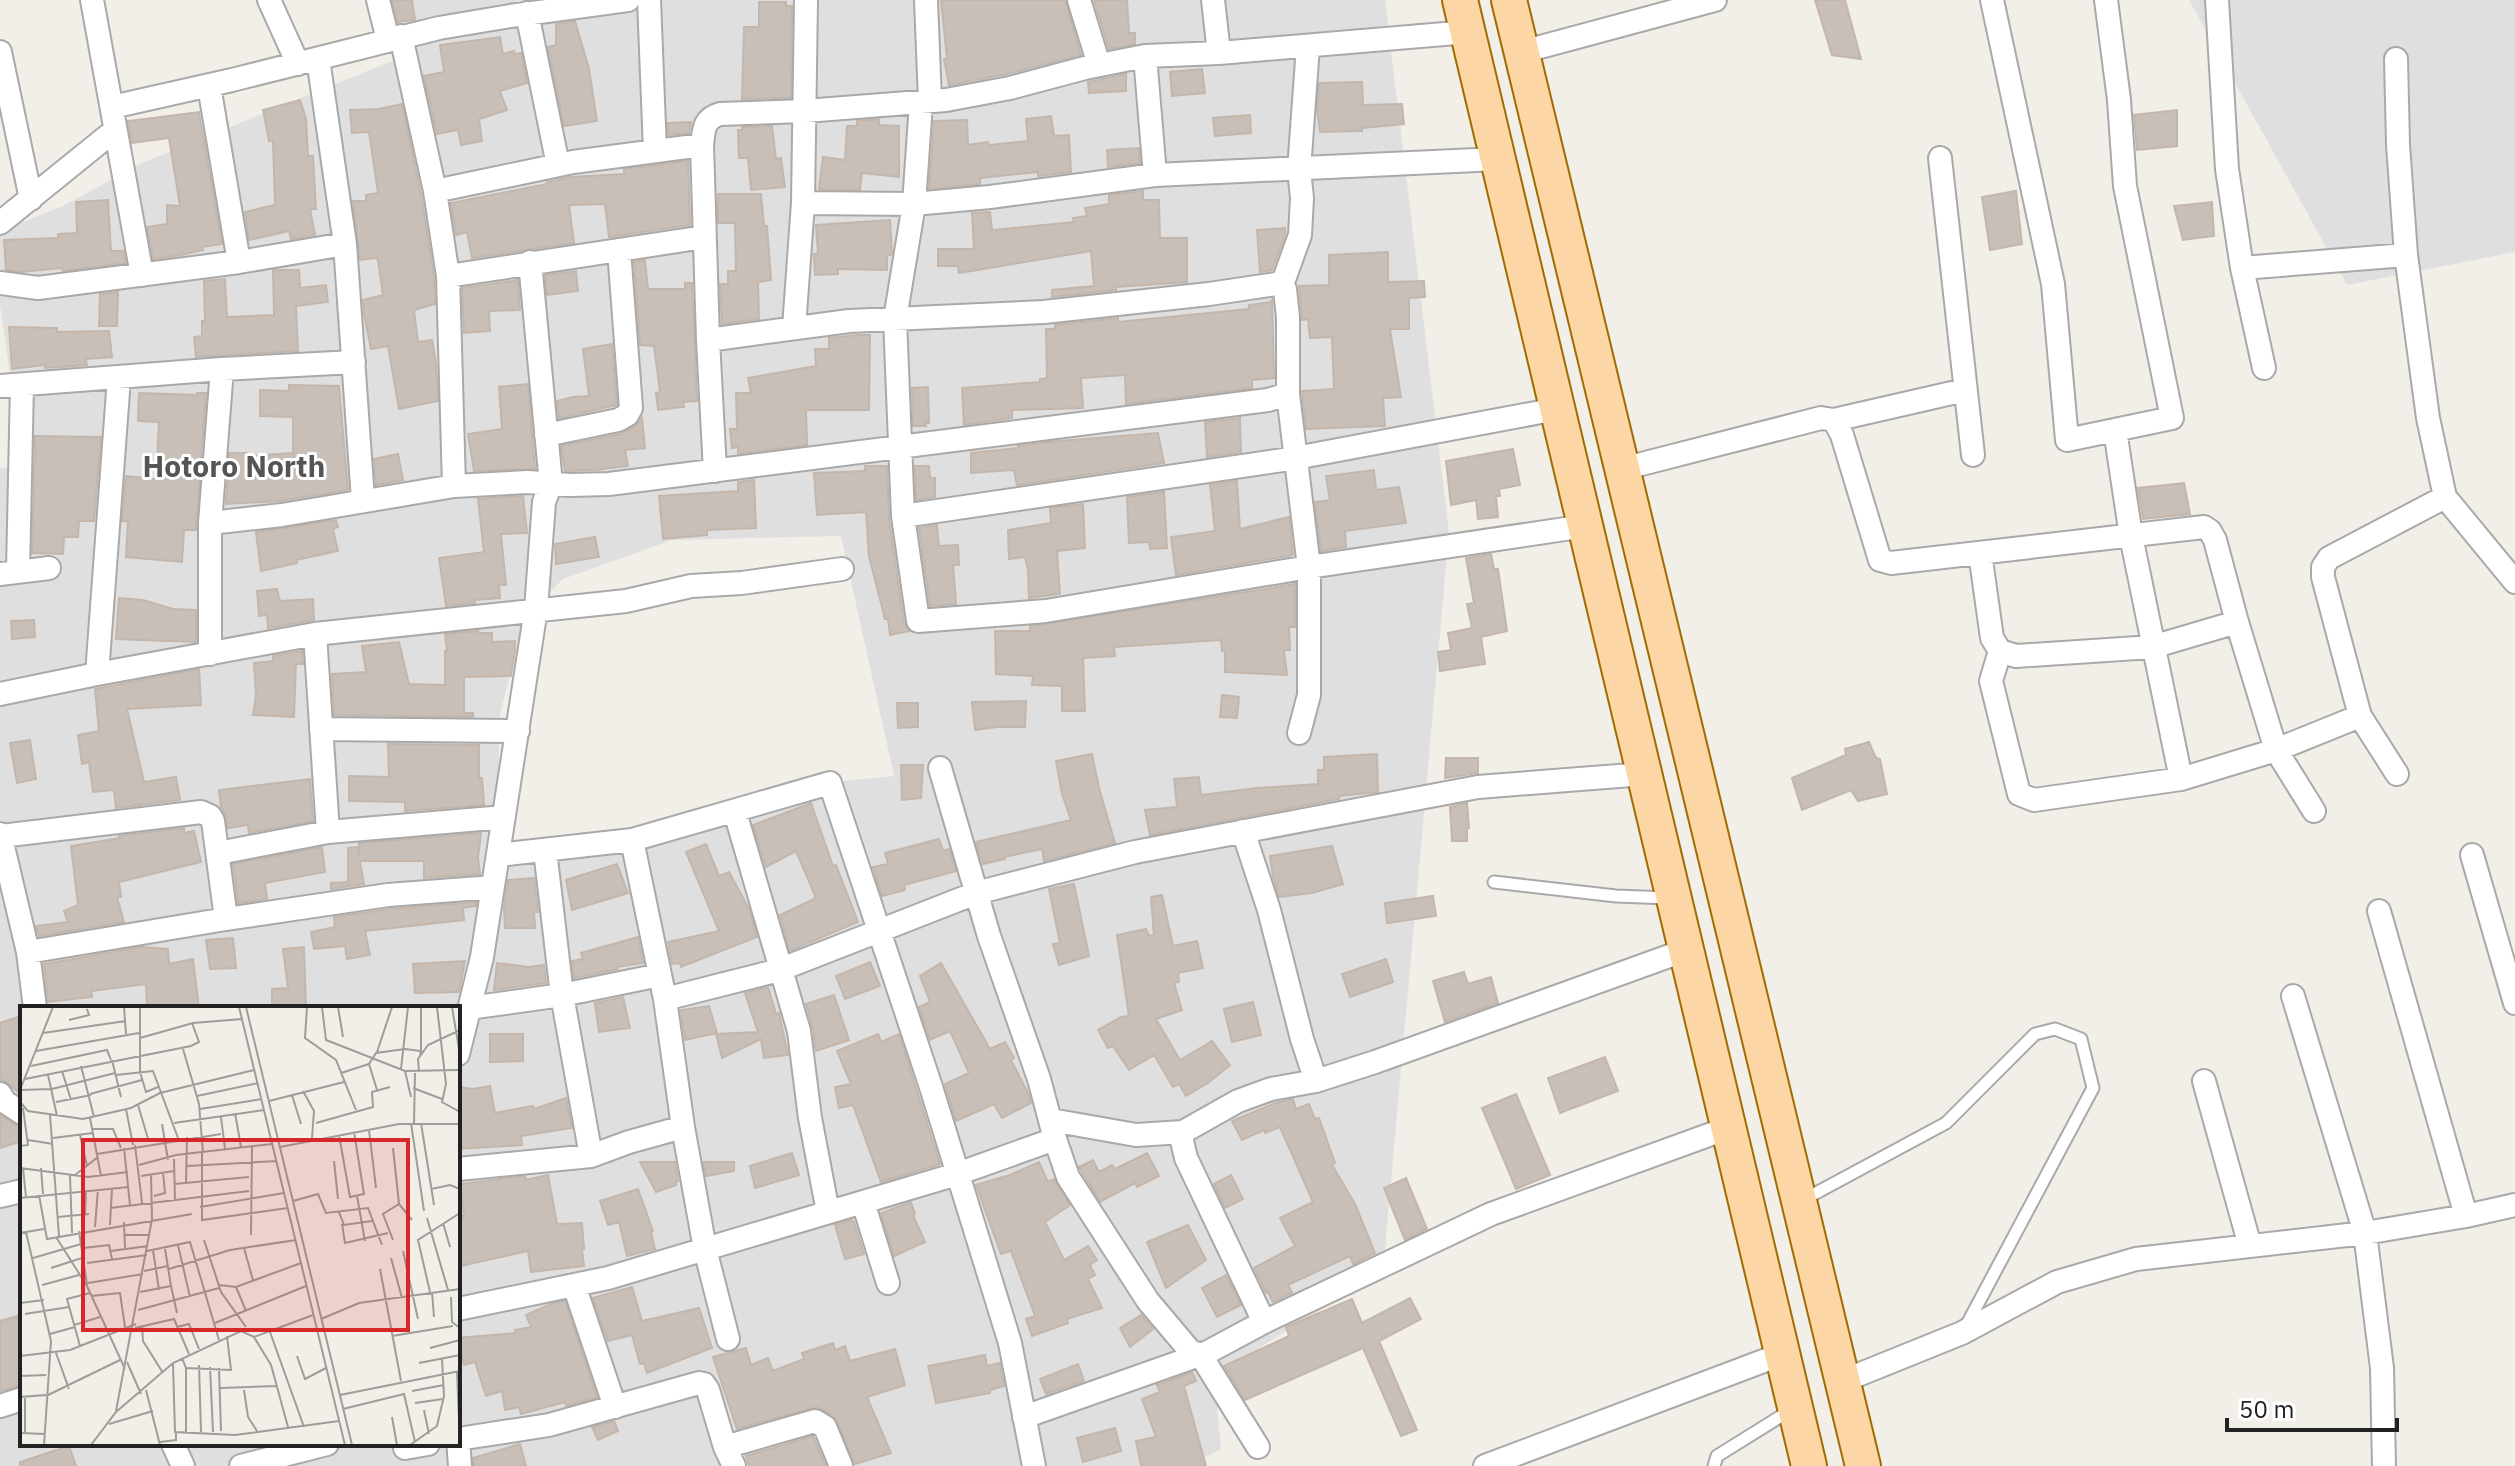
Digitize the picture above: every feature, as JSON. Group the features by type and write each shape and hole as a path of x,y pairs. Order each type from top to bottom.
{"main road":[{"path":"1509,0 1863,1466"},
{"path":"1464,16 1809,1466"}],"street":[{"path":"92,0 142,275"},
{"path":"269,0 308,62 345,244 363,500"},
{"path":"378,0 394,38 435,191 448,276 454,486"},
{"path":"0,223 31,199 114,118 209,86 515,10 628,0"},
{"path":"649,0 655,151"},
{"path":"794,328 803,203 806,0"},
{"path":"926,0 926,102 914,204 895,319 903,516 918,621 1046,611 1309,567 1585,526"},
{"path":"1079,0 1099,65"},
{"path":"1213,0 1219,53"},
{"path":"1522,52 1715,0"},
{"path":"1992,0 2053,284 2067,440 2172,418 2125,186 2119,100 2106,0"},
{"path":"2217,0 2227,169 2242,268 2264,368"},
{"path":"515,10 558,165"},
{"path":"715,471 702,145 705,123 710,117 926,102 1010,88 1145,56 1308,46 1464,16"},
{"path":"1282,285 1300,235 1302,198 1299,170 1308,46"},
{"path":"0,52 31,199"},
{"path":"1145,56 1155,175"},
{"path":"2396,59 2406,255 2428,418 2445,497 2515,582"},
{"path":"209,86 239,262"},
{"path":"435,191 558,165 702,145"},
{"path":"1940,158 1973,455"},
{"path":"803,203 914,204 1155,175 1498,159"},
{"path":"448,276 704,237"},
{"path":"0,283 38,288 239,262 345,244"},
{"path":"546,435 618,420 627,415 631,408 619,250"},
{"path":"2242,268 2406,255"},
{"path":"460,1041 482,957 536,609 544,502 551,484 530,262"},
{"path":"708,340 849,321 1044,312 1282,285 1288,318 1288,394 1309,567 1309,695 1299,733"},
{"path":"49,568 9,572 11,386 354,362"},
{"path":"210,654 210,523 222,369"},
{"path":"97,674 119,378"},
{"path":"1622,469 1810,420 1834,420 1965,390"},
{"path":"210,523 282,515 454,486 527,482 609,484 1268,400 1288,394"},
{"path":"903,516 1295,458 1557,409"},
{"path":"1834,420 1842,435 1880,560 1891,563 2204,527 2210,531 2276,750 2314,811"},
{"path":"2115,430 2131,536 2181,779"},
{"path":"2397,774 2360,716 2323,577 2323,567 2329,558 2445,497"},
{"path":"1980,553 1992,638 2000,651 2016,656 2152,647 2237,622"},
{"path":"0,694 315,634 626,601 691,586 742,583 842,569"},
{"path":"315,634 328,832"},
{"path":"2000,651 1991,681 2019,794 2034,800 2181,779 2276,750 2360,716"},
{"path":"321,729 518,731"},
{"path":"940,768 976,893 1068,1177 1148,1301 1191,1352 1200,1354 1258,1447"},
{"path":"665,999 779,970 976,893 1135,852 1478,787 1644,774"},
{"path":"498,855 632,840 830,783 1010,1343 1034,1466"},
{"path":"35,1006 28,952 8,906 0,835 201,812 213,821 226,919"},
{"path":"735,812 799,1031 810,1118 828,1212"},
{"path":"218,853 328,832 504,817"},
{"path":"1243,831 1269,910 1316,1081"},
{"path":"632,840 665,999 683,1127 705,1249 728,1339"},
{"path":"545,850 562,995 591,1156"},
{"path":"2472,855 2515,1003"},
{"path":"28,952 388,895 493,887"},
{"path":"2379,911 2466,1216"},
{"path":"460,1309 608,1278 957,1174 1053,1130 1136,1135 1183,1132 1238,1101 1271,1089 1316,1081 1390,1057 1686,950"},
{"path":"469,1008 562,995 660,975"},
{"path":"2293,996 2365,1233 2382,1368 2384,1466"},
{"path":"2204,1081 2250,1246"},
{"path":"0,1094 5,1102 20,1112"},
{"path":"460,1169 591,1156 683,1127"},
{"path":"1024,1417 1200,1354 1491,1214 1728,1128"},
{"path":"1183,1132 1186,1158 1264,1322"},
{"path":"0,1196 20,1191"},
{"path":"863,1202 888,1283"},
{"path":"1843,1381 1962,1333 2057,1282 2136,1259 2365,1233 2515,1205"},
{"path":"574,1285 615,1407"},
{"path":"1485,1466 1782,1354"},
{"path":"460,1439 549,1425 699,1383 704,1384 730,1457 815,1421 825,1427 841,1466"},
{"path":"0,1406 20,1400"},
{"path":"174,1446 183,1466"},
{"path":"241,1466 319,1446"},
{"path":"459,1446 460,1466"}],"lane":[{"path":"1494,882 1616,896 1674,898"},
{"path":"1799,1202 1946,1123 2035,1034 2055,1029 2081,1039 2093,1088 1962,1333"},
{"path":"1714,1466 1717,1456 1795,1408"}],"shaded area":[{"path":"387,0 1385,0 1449,533 1383,1271 1214,1376 1221,1449 1188,1466 0,1466 0,468 23,468 0,305 0,231 63,206 142,163 404,56","holes":["841,536 894,776 792,786 499,865 499,719 524,618 563,579 672,540"]},
{"path":"2189,0 2515,0 2515,252 2347,285"}],"building":[{"path":"392,0 412,0 415,20 398,22"},
{"path":"941,0 1065,0 1081,55 949,85 944,59 947,58"},
{"path":"1094,0 1127,0 1129,33 1135,33 1135,44 1109,49"},
{"path":"1815,0 1845,0 1861,59 1832,55"},
{"path":"759,2 786,2 786,6 792,6 791,98 742,99 744,27 759,27"},
{"path":"575,21 589,69 597,121 564,126 548,47 556,45 556,24"},
{"path":"500,37 503,54 521,53 527,83 500,91 507,110 479,119 482,141 461,145 458,130 437,134 424,76 444,72 440,45"},
{"path":"1202,69 1205,93 1172,96 1170,72"},
{"path":"1126,74 1126,91 1089,93 1088,82"},
{"path":"1362,82 1363,105 1402,104 1404,124 1362,128 1362,131 1320,132 1317,109 1319,83"},
{"path":"300,100 306,119 308,156 313,156 316,209 310,209 315,235 291,239 289,231 249,240 245,212 275,205 273,141 269,141 263,110"},
{"path":"402,104 434,277 435,304 414,310 418,342 432,340 438,401 399,409 388,346 371,349 364,314 363,300 383,295 378,260 360,260 353,201 366,201 366,195 378,193 369,132 352,133 350,110"},
{"path":"2177,110 2177,146 2137,150 2134,115"},
{"path":"199,112 222,244 153,259 147,227 167,224 167,205 180,206 169,138 132,143 128,121"},
{"path":"1250,115 1251,133 1215,136 1213,118"},
{"path":"1051,116 1054,136 1069,135 1071,172 980,178 980,184 929,189 934,121 967,120 968,145 988,142 989,145 1028,141 1026,119"},
{"path":"879,119 879,125 899,126 899,177 862,173 860,190 819,189 823,157 845,160 847,126 857,126 857,121"},
{"path":"691,122 689,133 668,135 668,123"},
{"path":"772,126 776,159 781,158 785,187 751,190 748,158 739,158 738,130 742,127"},
{"path":"1139,148 1140,163 1108,167 1107,150"},
{"path":"688,161 690,225 609,237 605,204 569,205 574,243 472,258 467,232 456,235 451,203 571,177 624,174 624,169"},
{"path":"1143,191 1143,200 1159,200 1160,238 1187,238 1187,282 1116,287 1116,290 1052,297 1052,290 1094,286 1091,251 959,273 958,266 938,266 938,249 974,249 972,213 990,212 992,230 1074,222 1073,218 1087,216 1085,208 1109,204 1109,195"},
{"path":"2016,191 2022,244 1990,250 1982,197"},
{"path":"718,194 761,194 771,280 758,282 759,319 722,324 720,284 728,284 728,271 736,271 735,223 718,223"},
{"path":"108,200 111,251 123,251 126,263 63,271 61,268 21,272 6,270 4,240 58,238 58,234 77,233 76,202"},
{"path":"2212,202 2214,236 2183,240 2174,206"},
{"path":"890,220 892,254 887,256 887,270 838,269 838,274 815,275 814,254 818,254 816,225"},
{"path":"1285,228 1272,270 1260,272 1257,230"},
{"path":"1388,252 1388,282 1424,281 1425,297 1409,298 1409,329 1390,329 1401,397 1383,398 1385,426 1306,429 1302,391 1334,389 1332,337 1310,338 1308,319 1302,320 1299,286 1329,285 1329,255"},
{"path":"645,260 648,289 685,289 685,283 692,283 697,401 683,402 684,407 658,410 656,393 660,392 654,346 640,345 634,262"},
{"path":"273,270 299,270 300,288 326,285 328,302 296,306 298,351 196,357 194,337 202,336 202,321 205,321 204,281 225,279 227,317 274,315"},
{"path":"576,271 578,291 547,295 545,275"},
{"path":"518,280 520,310 489,311 490,331 464,333 462,288"},
{"path":"118,292 117,326 99,326 100,294"},
{"path":"1272,299 1274,378 1252,380 1252,388 1126,404 1125,375 1081,378 1083,408 1012,410 1012,418 964,425 962,388 1040,382 1040,379 1047,378 1046,329 1055,329 1055,325 1249,309 1249,305 1271,302"},
{"path":"9,327 57,328 57,332 109,331 112,357 86,359 87,365 12,369"},
{"path":"870,335 869,410 806,410 807,445 738,454 738,447 732,448 730,429 737,429 736,393 751,393 748,378 816,366 815,349 829,349 829,338"},
{"path":"612,344 617,405 559,418 557,401 589,396 583,349"},
{"path":"528,384 535,469 474,471 468,434 502,429 499,387"},
{"path":"289,385 339,386 348,490 280,501 226,504 229,453 247,453 247,456 293,453 293,417 260,416 260,390 289,391"},
{"path":"928,387 929,423 913,426 912,388"},
{"path":"139,393 206,393 196,530 184,530 182,562 126,557 128,521 122,521 126,476 156,479 159,422 138,421"},
{"path":"642,418 645,448 625,450 628,466 565,471 561,446 621,434"},
{"path":"1240,418 1241,452 1207,457 1205,422"},
{"path":"1158,433 1164,463 1017,485 1014,470 971,473 971,453 1046,442"},
{"path":"35,436 101,437 94,521 79,521 78,537 64,537 63,554 32,553"},
{"path":"1513,449 1520,485 1499,489 1500,496 1496,496 1498,517 1478,519 1476,500 1451,505 1446,461"},
{"path":"398,454 403,480 376,485 374,459"},
{"path":"865,466 887,466 889,518 904,623 909,631 890,635 869,556 866,512 817,515 814,473 865,471"},
{"path":"915,466 929,466 930,478 935,478 935,497 916,500"},
{"path":"1374,470 1376,490 1399,487 1406,523 1345,531 1346,547 1321,551 1315,502 1330,500 1326,476"},
{"path":"754,480 756,528 707,530 707,535 663,539 659,496 738,491 738,482"},
{"path":"1237,481 1240,529 1289,517 1293,555 1176,575 1171,537 1215,531 1210,485"},
{"path":"2184,483 2190,514 2143,519 2138,488"},
{"path":"1164,492 1167,548 1150,549 1149,542 1129,543 1127,497"},
{"path":"523,496 527,533 501,534 506,585 499,585 500,598 446,606 439,558 484,552 478,499"},
{"path":"1083,504 1085,548 1057,551 1060,594 1029,598 1025,557 1009,559 1008,530 1051,523 1050,508"},
{"path":"336,520 338,527 333,529 338,551 261,571 256,532"},
{"path":"937,525 939,546 958,545 959,565 953,565 956,604 930,606 919,528"},
{"path":"595,537 599,557 556,564 555,544"},
{"path":"1491,554 1494,569 1498,569 1507,631 1481,637 1485,664 1440,671 1438,652 1451,650 1448,633 1472,628 1467,604 1474,603 1466,558"},
{"path":"1295,584 1295,627 1289,627 1290,650 1284,650 1287,675 1225,672 1225,651 1222,651 1221,640 1114,647 1115,656 1083,658 1085,711 1062,711 1062,686 1032,685 1033,676 996,674 995,631 1030,631 1030,626"},
{"path":"277,589 280,601 313,599 314,620 268,628 267,615 259,616 257,591"},
{"path":"119,598 143,600 173,609 196,610 196,642 116,639"},
{"path":"34,620 35,637 12,639 11,621"},
{"path":"492,633 492,642 515,641 515,651 511,676 464,677 464,713 473,713 473,717 334,715 332,674 366,672 362,646 399,642 409,684 445,685 445,634"},
{"path":"302,651 303,664 296,664 294,717 253,715 256,696 254,663 273,661 273,656"},
{"path":"199,669 201,705 127,709 144,782 176,777 180,800 116,808 114,790 93,792 89,762 82,764 78,735 99,731 95,689"},
{"path":"1222,695 1239,697 1237,718 1220,717"},
{"path":"1026,701 1025,727 975,730 972,702"},
{"path":"897,703 918,703 918,727 898,728"},
{"path":"30,740 36,779 17,783 10,743"},
{"path":"1869,742 1876,758 1880,759 1887,794 1858,801 1851,790 1802,810 1792,778 1846,755 1845,749"},
{"path":"388,744 479,745 479,778 482,778 484,805 405,811 405,802 349,801 349,776 389,777"},
{"path":"1092,754 1115,843 1044,861 1042,849 983,864 976,842 1071,820 1056,761"},
{"path":"1377,754 1378,792 1339,796 1339,799 1150,835 1145,810 1177,807 1174,779 1199,777 1201,795 1318,784 1318,770 1324,770 1324,757"},
{"path":"1446,758 1478,758 1478,773 1445,778"},
{"path":"901,765 923,765 921,798 902,800"},
{"path":"310,779 313,821 249,833 248,825 228,828 219,790"},
{"path":"811,803 833,866 836,865 858,922 790,951 780,915 816,898 796,851 766,867 753,825"},
{"path":"1467,803 1467,841 1452,841 1450,807"},
{"path":"184,828 184,833 194,831 201,862 119,882 121,897 117,897 124,922 39,936 36,926 68,922 64,911 78,905 71,846"},
{"path":"481,833 480,874 424,878 424,861 360,861 364,884 331,889 331,883 348,882 348,848 358,847 359,856 359,843"},
{"path":"939,839 943,851 949,849 956,871 904,885 905,890 882,896 873,867 888,864 885,853"},
{"path":"706,844 719,876 729,872 749,909 757,937 681,967 680,963 672,964 668,942 719,931 686,852"},
{"path":"1332,846 1343,884 1312,893 1279,897 1270,856"},
{"path":"322,847 325,872 265,883 267,899 238,903 233,864"},
{"path":"617,864 628,893 572,910 566,880"},
{"path":"534,878 538,912 534,912 535,928 505,928 508,880"},
{"path":"1074,884 1089,956 1059,965 1053,944 1060,943 1049,889"},
{"path":"1162,895 1173,946 1197,941 1203,968 1178,973 1179,982 1174,983 1182,1010 1156,1019 1180,1060 1212,1041 1230,1065 1186,1096 1179,1084 1173,1087 1154,1055 1129,1070 1113,1046 1108,1048 1098,1030 1129,1016 1117,935 1146,929 1149,936 1154,935 1151,897"},
{"path":"1433,896 1436,916 1387,923 1385,903"},
{"path":"476,902 476,906 463,908 464,920 365,931 370,955 347,959 345,946 314,949 311,932 335,927 334,917"},
{"path":"638,937 643,963 574,978 572,961 583,959 581,953"},
{"path":"233,938 236,968 210,969 206,940"},
{"path":"141,947 168,949 169,964 193,959 199,1006 147,1006 146,984 91,991 92,997 48,1002 44,964"},
{"path":"304,947 306,1006 272,1006 272,989 288,988 283,949"},
{"path":"1386,959 1393,982 1350,997 1342,974"},
{"path":"465,961 459,992 415,993 413,964"},
{"path":"870,962 880,986 845,999 836,976"},
{"path":"497,963 529,967 544,965 546,983 494,990"},
{"path":"941,963 990,1049 1005,1042 1028,1093 1031,1103 1002,1118 994,1104 956,1121 945,1084 969,1073 950,1031 930,1040 919,1007 930,1002 920,976"},
{"path":"1464,972 1468,984 1491,977 1498,1003 1445,1022 1433,981"},
{"path":"768,987 776,1014 779,1013 788,1055 764,1058 761,1039 722,1058 716,1034 758,1032 745,993"},
{"path":"834,995 849,1040 816,1051 806,1004"},
{"path":"623,997 630,1028 599,1032 595,1003"},
{"path":"1253,1002 1261,1035 1232,1042 1224,1009"},
{"path":"709,1006 717,1033 685,1040 681,1010"},
{"path":"18,1017 20,1023 20,1094 7,1082 0,1080 0,1023"},
{"path":"490,1034 523,1034 523,1061 490,1062"},
{"path":"878,1034 881,1042 899,1034 940,1164 881,1182 853,1105 839,1108 835,1087 851,1084 837,1051"},
{"path":"1605,1057 1618,1091 1560,1113 1548,1078"},
{"path":"490,1086 495,1113 533,1106 534,1109 566,1098 572,1128 521,1136 522,1145 460,1149 460,1087 473,1089"},
{"path":"1516,1094 1550,1175 1516,1189 1482,1108"},
{"path":"1293,1099 1296,1109 1309,1104 1315,1119 1319,1118 1335,1163 1332,1165 1355,1204 1375,1253 1353,1264 1350,1256 1288,1285 1292,1293 1273,1302 1254,1268 1295,1246 1280,1218 1313,1202 1280,1127 1242,1140 1232,1121"},
{"path":"0,1115 20,1127 20,1142 0,1148"},
{"path":"792,1153 799,1175 755,1188 750,1166"},
{"path":"1147,1153 1159,1176 1137,1187 1135,1183 1100,1202 1079,1167 1093,1160 1099,1172 1112,1165 1115,1169"},
{"path":"640,1162 675,1162 676,1185 656,1192"},
{"path":"703,1162 734,1162 734,1171 706,1176"},
{"path":"1039,1162 1048,1182 1054,1179 1070,1205 1045,1222 1064,1260 1088,1246 1097,1260 1090,1265 1095,1275 1088,1279 1102,1308 1067,1319 1068,1323 1032,1336 1026,1319 1035,1316 1011,1251 1001,1254 976,1185"},
{"path":"548,1175 557,1224 582,1223 584,1266 531,1272 528,1251 461,1266 460,1216 464,1216 460,1184 525,1176 526,1180"},
{"path":"1231,1175 1243,1199 1225,1208 1214,1184"},
{"path":"1406,1178 1427,1229 1405,1240 1384,1188"},
{"path":"638,1189 653,1231 655,1249 627,1256 619,1222 608,1225 600,1201"},
{"path":"911,1202 913,1215 925,1242 894,1256 881,1213"},
{"path":"852,1220 864,1254 845,1259 835,1225"},
{"path":"1188,1225 1206,1260 1166,1288 1147,1242"},
{"path":"1226,1275 1241,1305 1217,1317 1202,1288"},
{"path":"632,1287 642,1321 699,1308 712,1348 647,1373 644,1363 640,1364 632,1335 608,1341 593,1298"},
{"path":"1410,1298 1421,1319 1379,1341 1417,1430 1401,1436 1363,1348 1245,1400 1224,1366 1289,1336 1286,1327 1352,1299 1362,1323"},
{"path":"565,1301 597,1397 521,1414 519,1407 505,1410 502,1391 486,1396 475,1362 464,1365 460,1338 516,1333 515,1330 531,1327 526,1315"},
{"path":"1141,1315 1153,1329 1130,1347 1120,1328"},
{"path":"17,1316 20,1327 20,1386 0,1391 0,1321"},
{"path":"833,1343 835,1350 845,1346 850,1361 895,1349 905,1385 867,1397 891,1453 855,1464 837,1421 817,1407 737,1429 713,1357 746,1348 751,1365 768,1358 773,1371 804,1359 802,1353"},
{"path":"985,1355 987,1366 1000,1363 1004,1386 990,1390 990,1393 936,1403 928,1366"},
{"path":"1078,1364 1084,1381 1046,1394 1040,1379"},
{"path":"1192,1372 1196,1381 1184,1386 1206,1466 1141,1466 1136,1441 1156,1437 1142,1399 1160,1392 1157,1385"},
{"path":"614,1421 618,1431 598,1440 592,1427"},
{"path":"1115,1428 1121,1451 1083,1462 1077,1438"},
{"path":"813,1436 826,1466 749,1466 746,1456"},
{"path":"520,1444 526,1466 474,1466 473,1458"},
{"path":"69,1446 76,1466 20,1466 20,1462"}],"district":[{"name":"Hotoro North","path":"234,467"}]}
